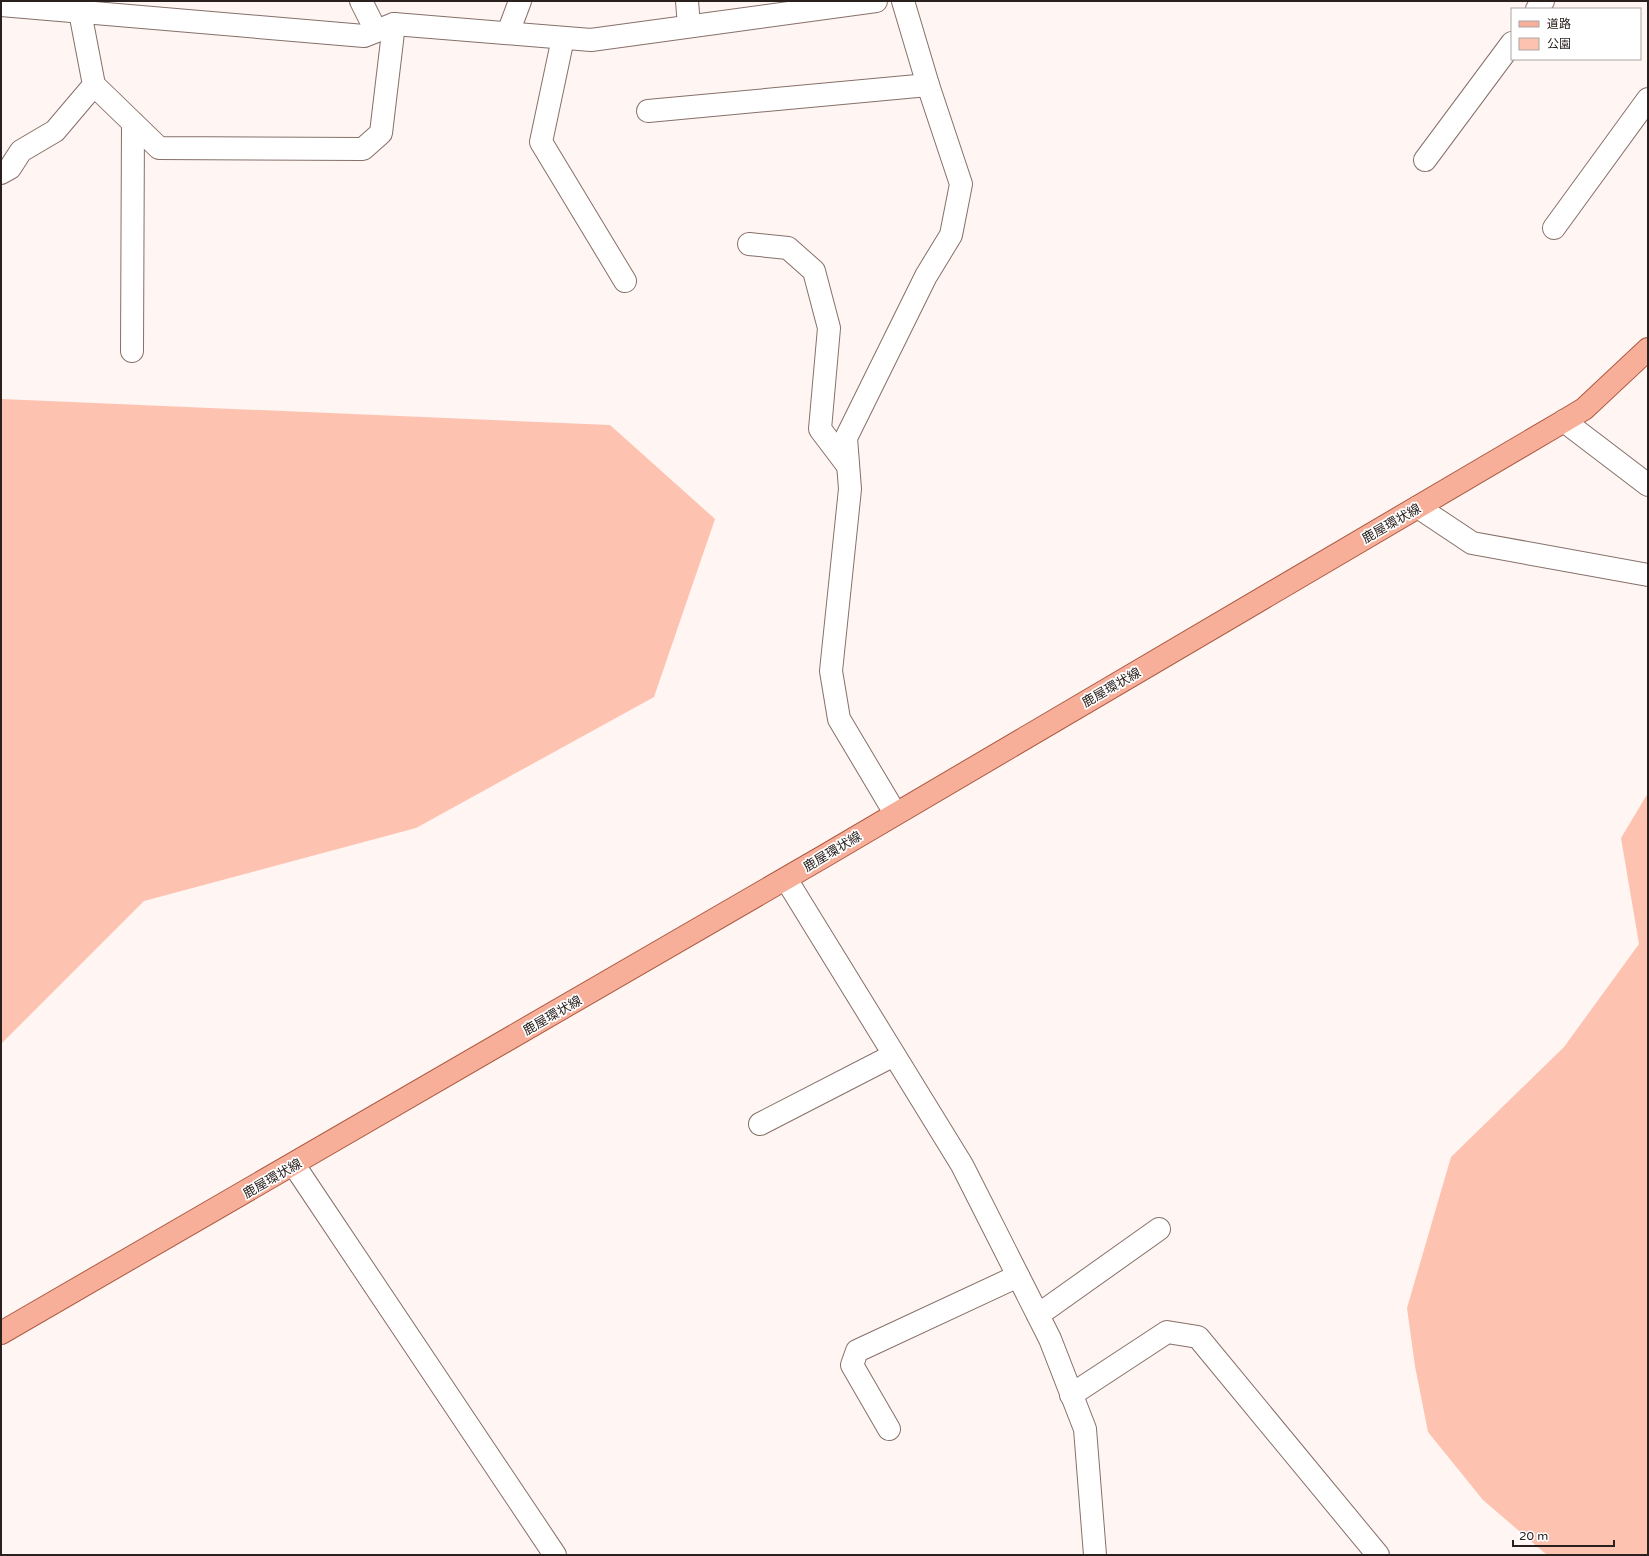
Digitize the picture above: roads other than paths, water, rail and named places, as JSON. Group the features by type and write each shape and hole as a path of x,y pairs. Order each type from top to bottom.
{"main road":[{"name":"鹿屋環状線","path":"1,1333 294,1165 786,878 1564,421 1584,409 1648,349"}],"street":[{"path":"82,7 94,85 159,148 363,149 381,133 385,28 361,1"},
{"path":"508,33 520,1"},
{"path":"687,1 689,26"},
{"path":"1,6 82,7 364,36 385,28 508,33 591,40 876,1"},
{"path":"895,813 839,719 831,671 850,489 846,438 926,276 950,235 961,184 928,86 903,1"},
{"path":"563,38 541,142 625,281"},
{"path":"1425,160 1511,44"},
{"path":"1,172 10,168 21,151 55,131 94,85"},
{"path":"648,111 928,86"},
{"path":"1554,228 1648,99"},
{"path":"132,351 133,123"},
{"path":"749,244 788,248 814,271 829,328 820,429 848,466"},
{"path":"1564,421 1648,485"},
{"path":"1418,507 1472,543 1648,575"},
{"path":"786,878 962,1165 1050,1339 1085,1429 1095,1555"},
{"path":"760,1124 894,1055"},
{"path":"294,1165 555,1555"},
{"path":"1038,1315 1159,1229"},
{"path":"889,1429 852,1364 857,1351 1018,1276"},
{"path":"1071,1395 1167,1332 1198,1337 1378,1555"}]}
